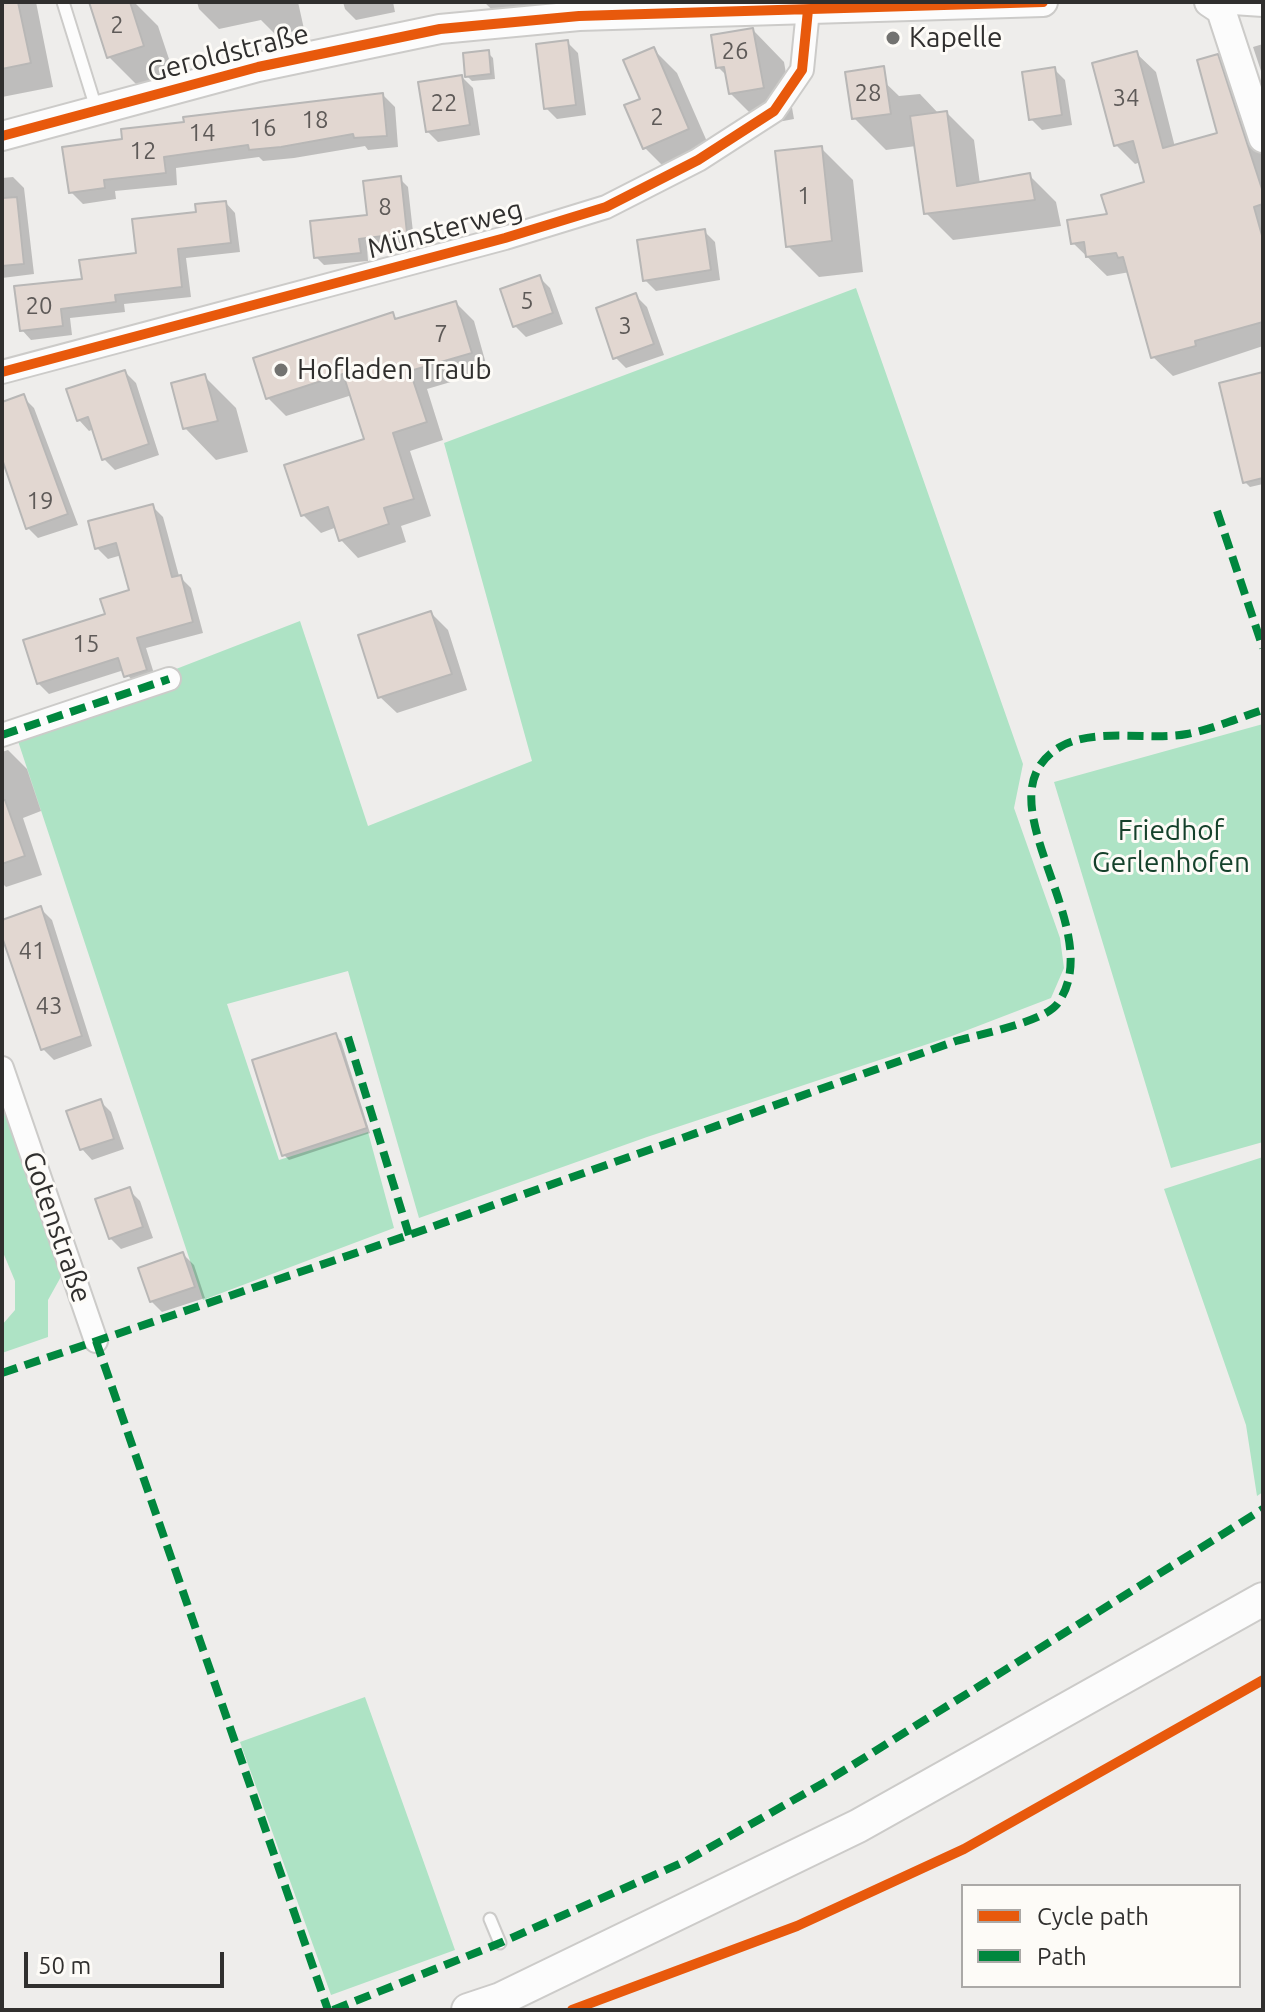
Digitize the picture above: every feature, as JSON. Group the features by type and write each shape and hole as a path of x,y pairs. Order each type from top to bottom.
{"main road":[{"path":"468,2010 501,1999 858,1826 1263,1599"}],"street":[{"name":"Geroldstraße","path":"2,136 258,67 440,29 579,16 1043,2"},
{"path":"1263,5 1215,3 1263,138"},
{"name":"Münsterweg","path":"2,372 505,238 606,207 698,160 774,111 802,70 808,10"},
{"path":"2,735 169,679"},
{"name":"Gotenstraße","path":"2,1068 96,1341"}],"lane":[{"path":"63,2 97,111"},
{"path":"490,1919 500,1943"}],"green space":[{"path":"856,288 1023,764 1014,808 1060,938 1064,968 1051,998 952,1036 647,1137 419,1218 348,971 227,1004 279,1160 368,1132 394,1228 203,1300 18,741 178,685 176,669 300,621 368,826 532,761 444,443"},
{"name":"Friedhof Gerlenhofen","path":"1263,724 1263,1142 1171,1168 1054,782"},
{"path":"2,1106 63,1273 48,1300 48,1337 2,1353 2,1325 15,1310 15,1281 2,1250"},
{"path":"1263,1157 1263,1492 1257,1496 1246,1425 1164,1189"},
{"path":"365,1697 455,1950 331,1995 240,1742"}],"building":[{"path":"2,2 18,2 31,63 2,69"},
{"path":"89,2 130,2 144,46 107,58"},
{"path":"753,28 764,88 729,94 724,67 716,68 711,35"},
{"path":"568,40 576,105 544,109 536,44"},
{"path":"654,47 689,129 643,149 624,105 640,99 623,60"},
{"path":"489,50 491,74 465,77 463,53"},
{"path":"1137,51 1163,148 1217,133 1197,60 1218,54 1263,192 1263,204 1254,207 1263,239 1263,322 1195,341 1196,346 1151,358 1123,257 1118,258 1116,253 1086,257 1084,242 1071,244 1067,220 1107,214 1101,195 1144,182 1133,141 1114,146 1092,63"},
{"path":"884,66 891,114 852,119 845,72"},
{"path":"1055,67 1062,115 1029,120 1022,72"},
{"path":"462,75 470,125 426,132 418,82"},
{"path":"383,93 387,136 354,138 353,134 281,147 249,150 248,145 164,157 166,173 104,180 105,188 69,193 62,147 122,139 121,129 184,122 183,117"},
{"path":"947,111 957,186 1030,173 1035,200 924,214 910,116"},
{"path":"822,146 832,241 786,247 775,151"},
{"path":"401,176 407,233 359,239 361,253 314,258 310,221 367,215 363,181"},
{"path":"17,197 24,264 2,266 2,198"},
{"path":"226,201 231,243 178,249 182,287 115,295 116,302 61,309 63,326 20,331 14,286 82,279 79,260 136,253 132,219 196,212 195,204"},
{"path":"705,229 711,270 643,281 637,240"},
{"path":"540,275 553,313 513,327 500,289"},
{"path":"636,293 654,344 613,359 596,308"},
{"path":"456,301 472,353 410,371 427,422 393,433 414,499 384,508 389,524 339,541 328,507 301,516 284,465 364,439 343,374 266,399 253,358 393,312 395,319"},
{"path":"125,370 149,444 102,460 88,417 77,421 66,389"},
{"path":"1263,372 1263,478 1243,483 1219,383"},
{"path":"205,374 218,421 183,429 171,383"},
{"path":"24,394 68,514 26,529 2,459 2,402"},
{"path":"153,504 172,577 181,575 193,622 137,638 147,670 124,677 118,658 37,684 23,640 105,614 100,599 129,590 116,543 95,549 88,521"},
{"path":"431,611 452,674 378,698 358,635"},
{"path":"2,800 5,800 25,856 2,864"},
{"path":"41,906 82,1036 41,1050 2,937 2,920"},
{"path":"336,1033 367,1128 282,1156 252,1060"},
{"path":"101,1099 114,1139 80,1150 66,1111"},
{"path":"130,1187 143,1227 109,1239 95,1199"},
{"path":"183,1252 195,1287 150,1302 138,1268"}],"marked path":[{"path":"1217,511 1263,648"},
{"path":"2,735 169,679"},
{"path":"2,1373 409,1235 956,1041 1040,1016 1058,1003 1070,973 1069,938 1036,830 1031,798 1038,769 1060,747 1074,741 1105,736 1187,734 1263,710"},
{"path":"348,1037 409,1235"},
{"path":"96,1341 328,2010"},
{"path":"333,2010 500,1943 686,1861 827,1781 1263,1509"}],"cycle path":[{"path":"2,136 258,67 440,29 579,16 1043,2"},
{"path":"2,372 505,238 606,207 698,160 774,111 802,70 808,10"},
{"path":"572,2010 797,1926 964,1849 1263,1680"}],"place":[{"name":"Kapelle","path":"893,38"},
{"name":"Hofladen Traub","path":"281,370"}]}
